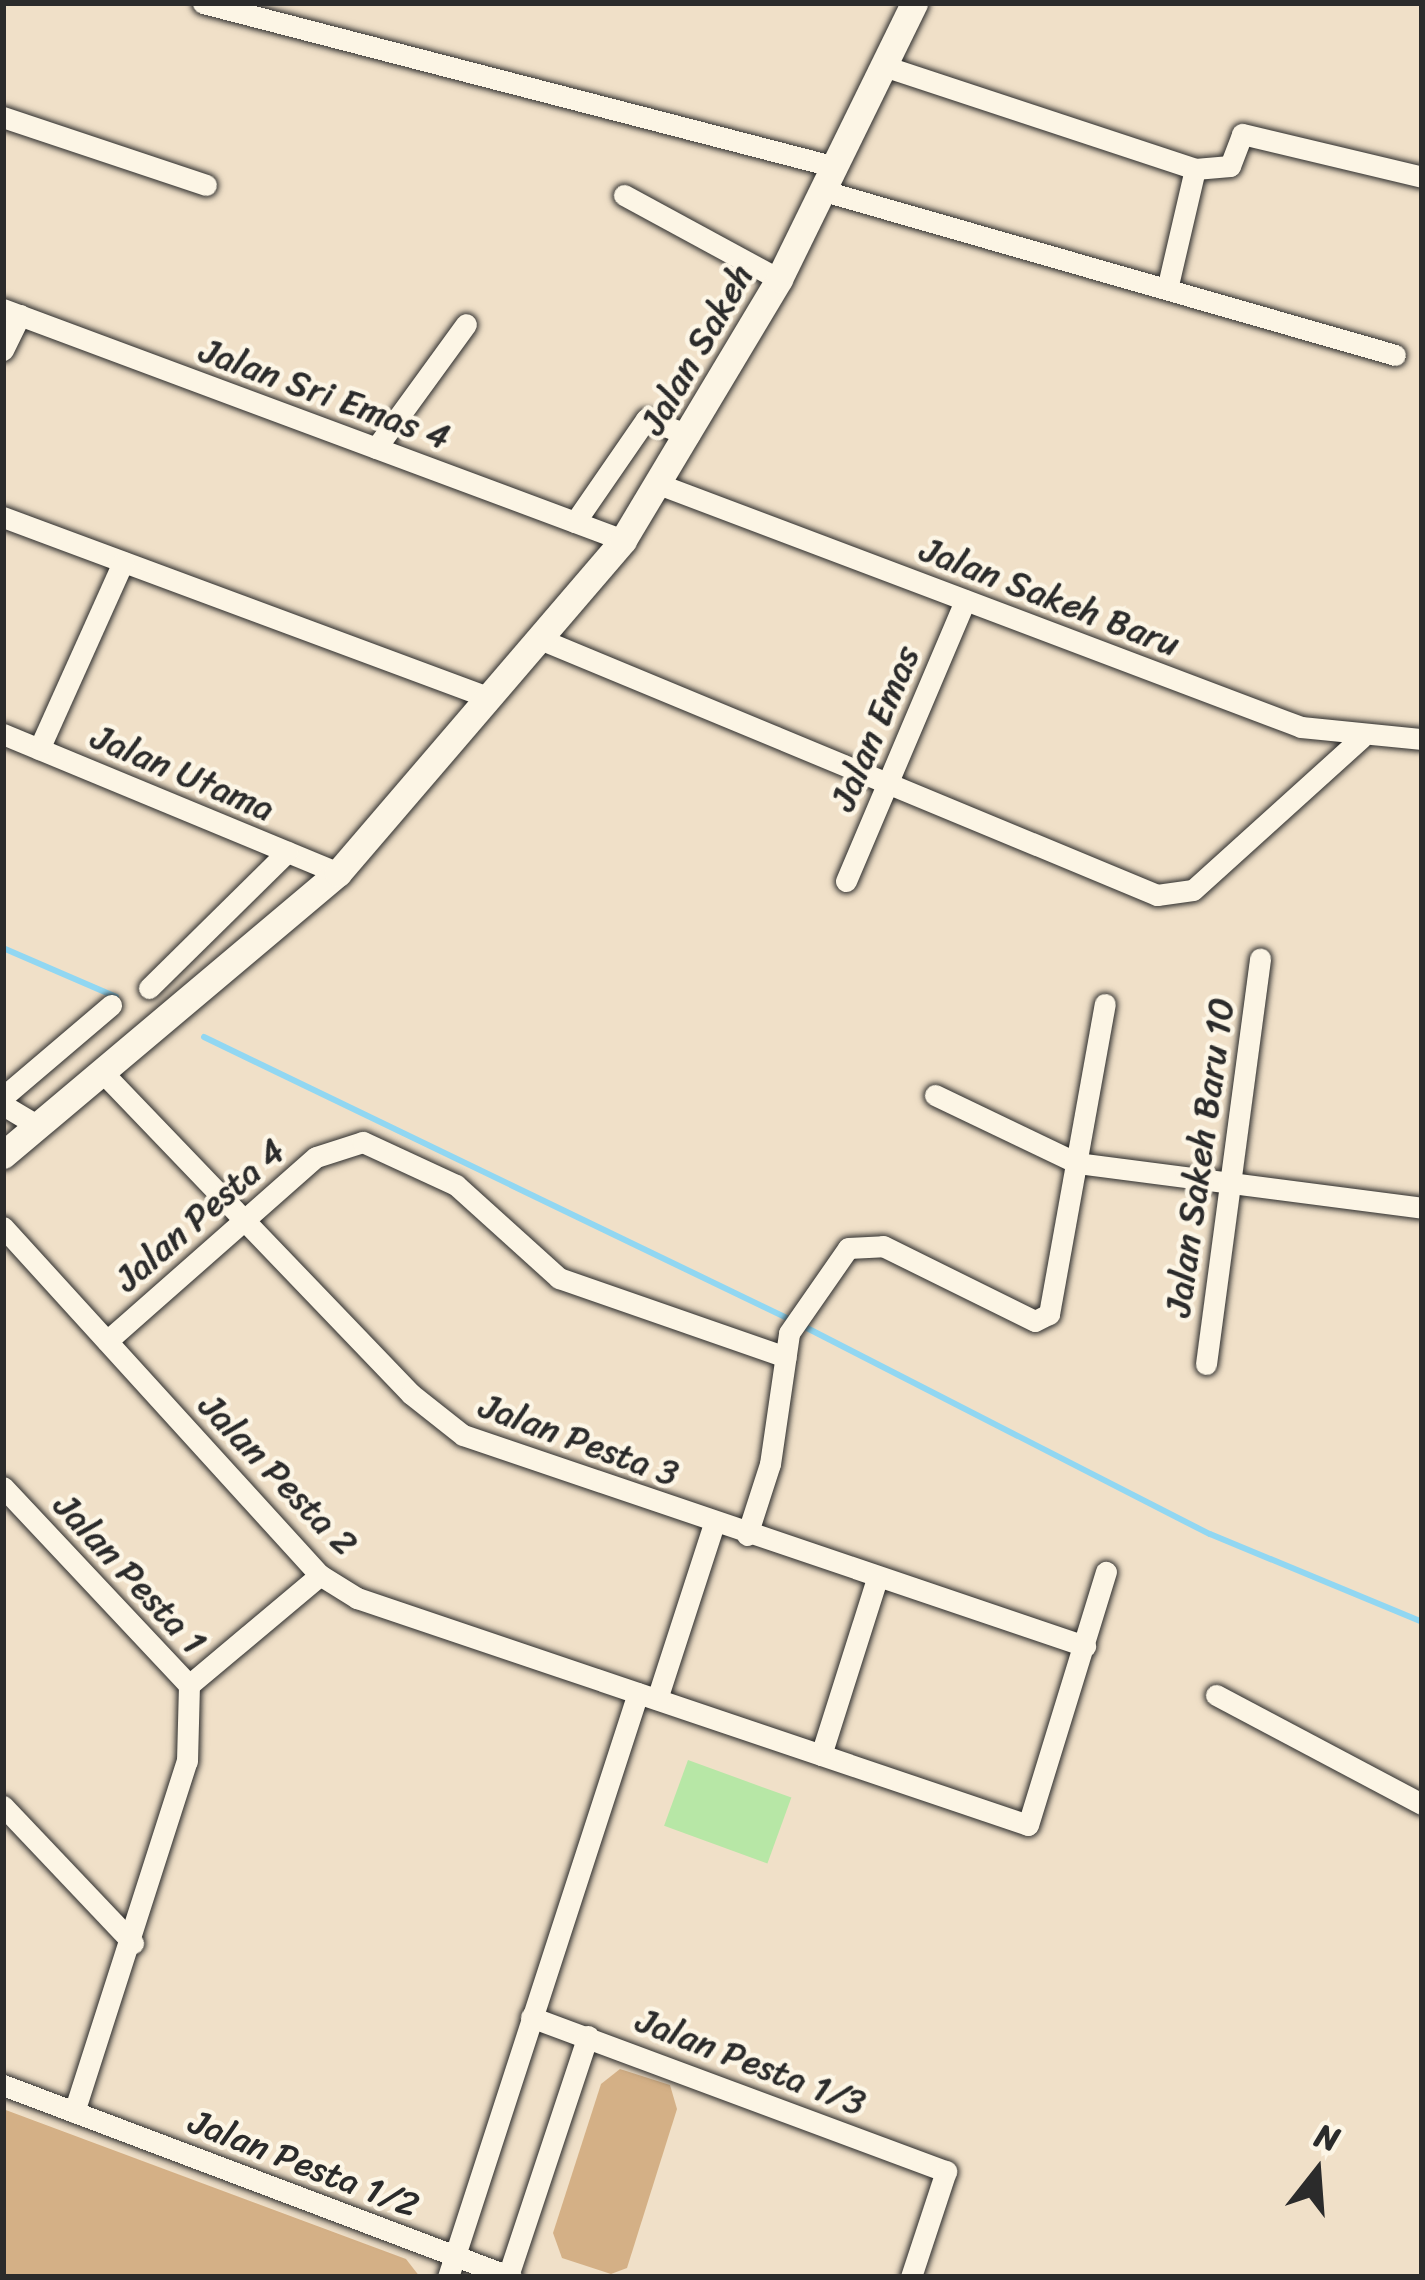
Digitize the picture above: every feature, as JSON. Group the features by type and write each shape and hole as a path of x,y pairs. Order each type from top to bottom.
{"street":[{"path":"203,3 830,179 1395,355"},
{"name":"Jalan Sakeh","path":"3,1155 106,1076 338,873 623,541 662,484 779,279 914,3"},
{"path":"884,66 1195,169 1230,166 1242,134 1422,178"},
{"path":"3,117 206,184"},
{"path":"1168,285 1195,169"},
{"path":"624,195 779,279"},
{"path":"3,350 11,312"},
{"name":"Jalan Sri Emas 4","path":"11,312 623,541"},
{"path":"376,448 466,324"},
{"path":"575,523 646,419 689,435"},
{"name":"Jalan Sakeh Baru","path":"662,484 1301,728 1361,738 1422,739"},
{"path":"3,518 490,698"},
{"path":"39,749 122,562"},
{"name":"Jalan Emas","path":"846,881 965,600"},
{"path":"540,639 1175,895 1361,738"},
{"name":"Jalan Utama","path":"3,734 338,873"},
{"path":"149,988 287,852"},
{"name":"Jalan Sakeh Baru 10","path":"1206,1364 1260,959"},
{"path":"747,1534 789,1333 827,1266 865,1243 1035,1321 1049,1313 1105,1004"},
{"path":"40,1127 3,1101 111,1005"},
{"name":"Jalan Pesta 3","path":"106,1076 442,1422 714,1524 1085,1646"},
{"path":"934,1095 1077,1163 1422,1208"},
{"name":"Jalan Pesta 4","path":"107,1341 316,1157 363,1142 456,1185 560,1278 786,1357"},
{"name":"Jalan Pesta 2","path":"3,1227 320,1575 357,1598 1028,1825 1106,1572"},
{"name":"Jalan Pesta 1","path":"3,1487 189,1685 320,1575"},
{"path":"451,2267 531,2017 714,1524"},
{"path":"820,1755 877,1578"},
{"path":"74,2112 133,1943 187,1761 189,1685"},
{"path":"1216,1695 1422,1804"},
{"path":"3,1806 133,1943"},
{"name":"Jalan Pesta 1/3","path":"531,2017 946,2171 911,2277"},
{"path":"510,2277 588,2036"},
{"name":"Jalan Pesta 1/2","path":"3,2085 451,2267 510,2277"}],"green space":[{"path":"688,1760 791,1798 767,1863 664,1826"}],"building":[{"path":"620,2069 670,2085 677,2109 627,2268 611,2274 562,2258 553,2233 601,2084"},
{"path":"3,2109 406,2259 420,2277 3,2277"}],"waterway":[{"path":"3,948 116,997"},
{"path":"204,1037 791,1320"},
{"path":"803,1326 1210,1534 1422,1622"}]}
